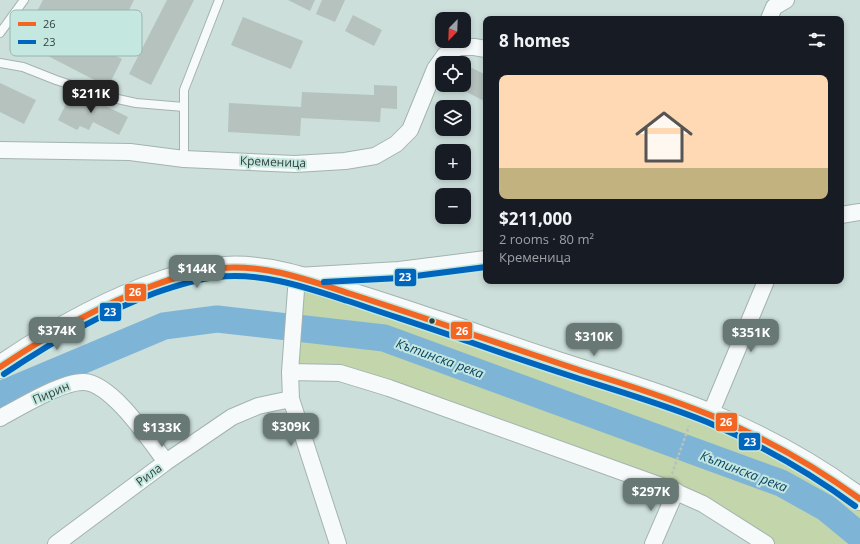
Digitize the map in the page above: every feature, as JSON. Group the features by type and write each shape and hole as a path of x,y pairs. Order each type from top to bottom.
{"street":[{"name":"Кременица","path":"0,150 130,152 184,159 294,164 339,161 375,156 396,144 410,130 435,69 445,55 459,47 483,48"},
{"path":"844,215 860,212"},
{"path":"297,276 400,270 483,259"},
{"path":"0,367 56,332 99,309 143,289 194,272 225,268 251,268 297,276 639,389 710,415 805,462 860,499"},
{"path":"297,276 291,344 291,399 338,544"},
{"path":"710,415 765,284"},
{"path":"290,372 340,373 382,386 676,491 703,504 766,544"},
{"name":"Пирин","path":"0,418 30,401 70,383 85,382 100,388 119,403 143,431 166,462"},
{"name":"Рила","path":"56,544 166,462 232,417 258,406 291,399"},
{"path":"653,544 676,491"}],"lane":[{"path":"17,10 24,0"},
{"path":"184,159 184,90 219,0"},
{"path":"0,34 10,20"},
{"path":"0,63 23,68 104,96 136,103 184,107"}],"path":[{"path":"676,463 688,431"}],"green space":[{"path":"297,276 639,389 860,499 860,544 766,544 703,504 389,388 290,372"}],"building":[{"path":"43,0 134,0 129,10 38,10"},
{"path":"167,0 194,0 151,85 129,74 138,56 142,56 142,49"},
{"path":"288,0 315,0 310,11"},
{"path":"322,0 345,0 335,22 316,14"},
{"path":"353,15 382,30 374,46 345,31"},
{"path":"243,17 303,41 291,69 231,45"},
{"path":"48,56 116,56 122,59 108,87"},
{"path":"471,68 483,74 483,100 467,92 471,92"},
{"path":"0,83 36,100 24,124 0,112"},
{"path":"374,85 397,86 397,109 381,108 380,122 301,118 300,136 228,132 229,103 301,107 302,92 374,95"},
{"path":"73,90 128,117 119,135 93,122 89,130 80,126 77,130 58,120"}],"waterway":[{"name":"Кътинска река","path":"0,395 164,326 217,319 384,338 781,483 826,508 860,536"}],"transit line":[{"name":"26","path":"0,367 36,344 93,312 160,283 194,272 211,269 237,267 254,268 287,274 319,283 646,392 710,415 787,452 860,499"},
{"name":"23","path":"324,282 400,278 483,267"},
{"name":"23","path":"4,374 77,329 115,310 155,293 201,279 234,276 267,279 300,286 332,296 644,399 707,422 765,449 802,470 855,506"}]}
